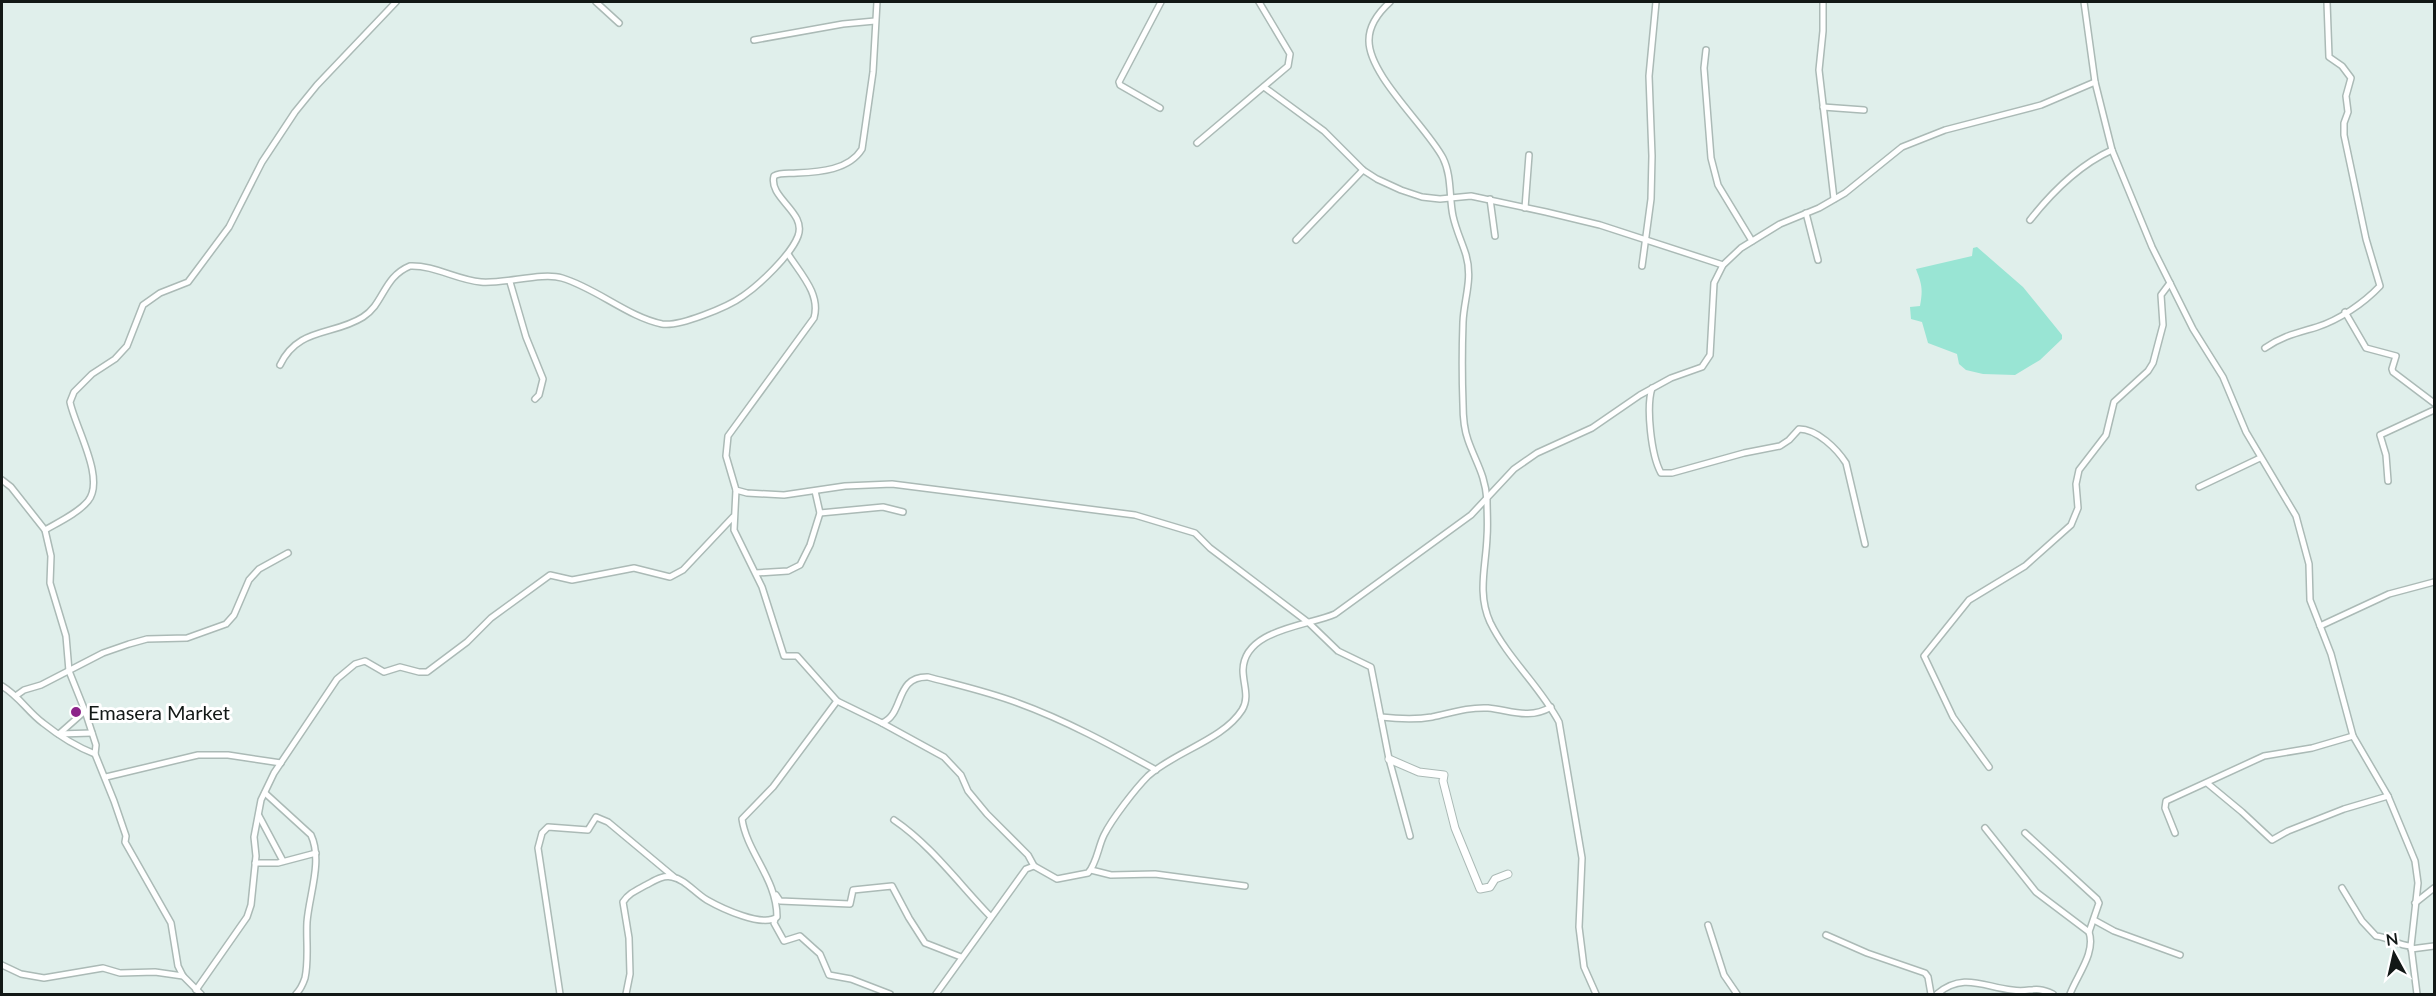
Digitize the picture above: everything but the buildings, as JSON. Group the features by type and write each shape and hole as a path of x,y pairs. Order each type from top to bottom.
{"street":[{"path":"45,530 84,506 93,491 92,465 70,402 74,392 92,375 115,359 127,346 142,305 149,299 188,282 198,270 229,227 262,162 295,112 317,85 396,2"},
{"path":"596,2 619,23"},
{"path":"280,365 290,348 303,339 350,324 365,316 375,307 391,278 410,266 477,282 510,282 552,276 565,279 649,320 670,325 682,323 744,296 788,254 799,234 798,223 773,186 774,176 782,173 828,171 859,154 866,137 877,2"},
{"path":"1160,108 1120,85 1119,82 1161,2"},
{"path":"1197,143 1288,66 1290,54 1259,2"},
{"path":"1390,2 1380,11 1371,27 1368,38 1369,49 1404,109 1443,158 1452,198 1452,215 1469,268 1469,287 1463,321 1463,414 1468,441 1481,469 1487,498 1487,537 1482,592 1489,619 1506,651 1551,707 1559,722 1579,836 1581,858 1579,927 1584,967 1596,994"},
{"path":"1642,266 1644,245 1647,240 1652,156 1649,76 1656,2"},
{"path":"1823,2 1819,70 1834,199"},
{"path":"2084,2 2095,82 2112,150 2152,247 2170,283 2193,328 2223,377 2246,432 2260,458 2296,516 2309,564 2310,600 2331,654 2353,736 2388,796 2415,861 2418,883 2411,948 2417,994"},
{"path":"2265,348 2278,339 2336,319 2376,290 2380,282 2367,239 2344,135 2344,123 2348,112 2346,96 2351,78 2342,66 2332,61 2329,54 2330,24 2327,2"},
{"path":"754,40 843,24 875,21"},
{"path":"1706,50 1704,68 1711,158 1718,185 1752,241"},
{"path":"788,254 813,294 817,309 814,318 728,436 726,456 736,490 734,530 756,573 784,656 797,656 837,701 944,757 961,775 968,791 987,814 1028,855 1034,866 1051,878 1057,879 1084,874 1091,870 1105,833 1146,779 1156,770 1221,730 1242,710 1246,696 1243,668 1255,645 1280,630 1320,620 1348,605 1471,515 1514,469 1537,453 1592,428 1671,378 1702,367 1710,355 1714,283 1722,265 1752,241 1779,224 1834,199 1902,147 1944,130 2041,105 2095,82"},
{"path":"1264,87 1324,131 1363,170 1388,185 1422,197 1471,196 1600,225 1722,265"},
{"path":"1823,107 1864,110"},
{"path":"2030,220 2076,172 2112,150"},
{"path":"1525,208 1529,155"},
{"path":"1296,240 1363,170"},
{"path":"1490,199 1495,236"},
{"path":"1806,213 1818,260"},
{"path":"510,282 523,328 543,379 539,395 535,399"},
{"path":"1989,766 1953,717 1924,656 1970,600 2025,566 2071,525 2078,508 2076,484 2079,470 2106,435 2114,402 2153,363 2163,325 2161,295 2170,283"},
{"path":"2345,312 2366,348 2396,356 2393,372 2434,403"},
{"path":"1652,388 1648,407 1656,459 1661,473 1672,473 1744,453 1780,446 1799,429 1806,429 1840,454 1846,463 1865,544"},
{"path":"2388,481 2386,455 2380,435 2434,410"},
{"path":"2199,487 2260,458"},
{"path":"2,480 11,487 45,530 51,556 50,583 66,636 69,671 96,745 95,754 106,777 126,842 171,923 178,966 183,976 198,992 247,917 251,905 255,863 254,837 265,793 281,763 337,679 355,664 365,661 384,672 400,667 428,672 467,642 491,618 550,576 572,580 634,568 670,577 696,557 733,517"},
{"path":"736,490 740,493 769,495 845,486 892,484 1135,515 1195,534 1309,623 1338,651 1371,667 1389,759 1410,836"},
{"path":"756,573 776,573 799,567 810,545 820,513 815,491"},
{"path":"820,513 884,507 903,512"},
{"path":"17,695 103,653 129,644 147,639 187,639 226,624 234,615 249,580 254,574 288,553"},
{"path":"2320,626 2389,594 2434,582"},
{"path":"882,723 887,721 894,711 906,685 921,677 928,677 1016,702 1122,751 1156,770"},
{"path":"2,686 17,695 42,723 95,754"},
{"path":"837,701 773,787 742,819 745,833 773,891 780,901 850,904 854,890 892,886 925,943 961,957"},
{"path":"1381,717 1416,718 1480,708 1529,714 1551,707"},
{"path":"59,734 85,711"},
{"path":"59,734 92,733"},
{"path":"2175,833 2165,808 2166,801 2264,756 2312,748 2353,736"},
{"path":"106,777 198,755 228,755 281,763"},
{"path":"1389,759 1419,772 1444,775 1443,781 1455,828 1480,889 1490,887 1495,879 1508,874"},
{"path":"2207,783 2272,840 2288,831 2344,809 2388,796"},
{"path":"265,793 311,835 316,853 307,921 305,979 296,994"},
{"path":"259,812 259,818 283,861"},
{"path":"560,994 538,848 542,833 548,828 588,831 596,817 608,822 674,877 708,901 732,912 762,921 775,919"},
{"path":"894,820 934,854 991,917"},
{"path":"1985,828 2036,892 2089,932"},
{"path":"2025,834 2099,903 2089,932 2091,944 2087,958 2070,994"},
{"path":"255,863 283,861 316,853"},
{"path":"936,994 1021,875 1030,866 1034,866"},
{"path":"1091,870 1111,875 1155,874 1245,886"},
{"path":"626,994 630,974 623,902 632,892 664,876 674,877"},
{"path":"2342,888 2362,921 2376,936 2382,936 2411,948 2434,946"},
{"path":"2415,903 2434,888"},
{"path":"773,891 777,911 774,923 784,941 800,936 820,954 829,975 851,979 890,994"},
{"path":"2094,920 2114,931 2180,955"},
{"path":"1708,925 1724,975 1737,994"},
{"path":"1826,935 1867,953 1924,973 1928,977 1931,994"},
{"path":"2,965 21,975 44,978 103,968 120,973 155,972 183,976"},
{"path":"1937,994 1945,988 1971,981 2012,990 2038,988 2053,994"}],"green space":[{"path":"1977,247 2023,287 2062,335 2062,339 2040,360 2015,375 1983,374 1966,370 1959,364 1957,354 1928,343 1922,322 1911,319 1910,307 1920,306 1921,283 1916,269 1972,256 1973,248"}],"place":[{"name":"Emasera Market","path":"76,712"}]}
